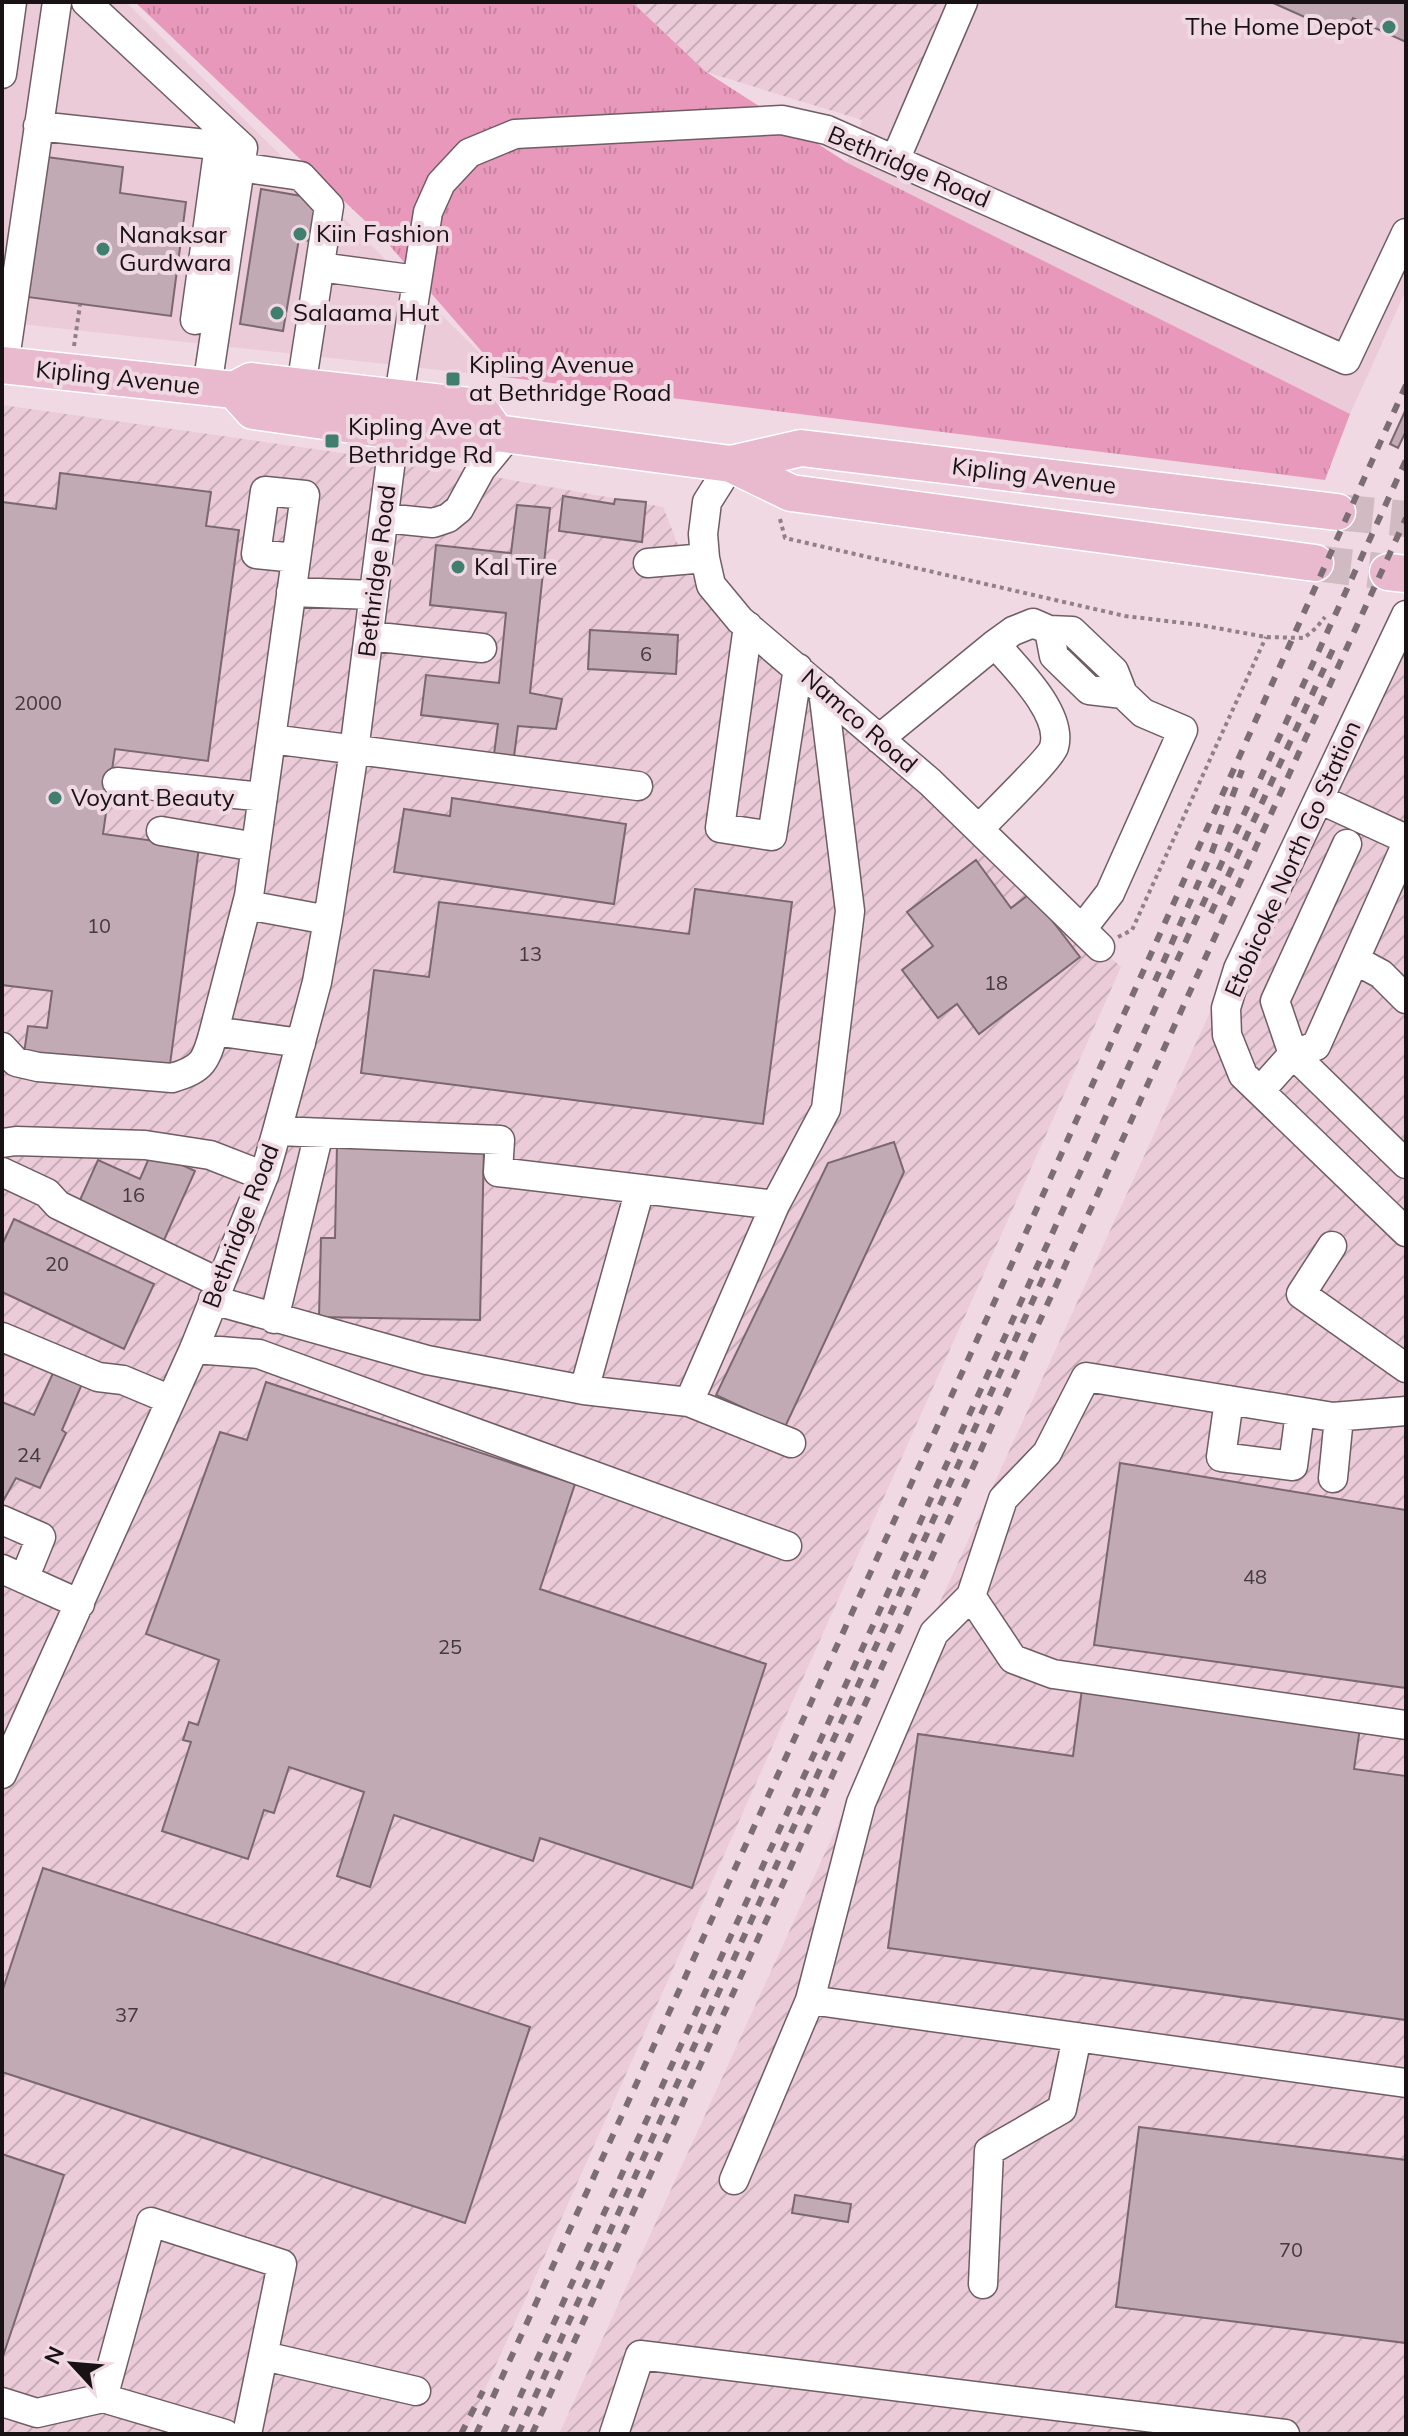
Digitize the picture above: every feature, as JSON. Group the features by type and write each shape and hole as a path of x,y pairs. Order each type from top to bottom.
{"main road":[{"name":"Kipling Avenue","path":"3,366 220,389 251,381 301,387 397,413 473,442 502,434 731,464 791,493 1315,563"},
{"name":"Kipling Avenue","path":"220,389 253,411 397,413"},
{"name":"Kipling Avenue","path":"731,464 801,448 1337,512"}],"street":[{"path":"2,74 12,2"},
{"path":"3,366 57,2"},
{"path":"86,2 234,153 220,389"},
{"path":"895,160 963,2"},
{"name":"Bethridge Road","path":"2,1774 194,1349 264,1176 277,1131 317,982 328,920 354,751 417,280 428,212 441,183 469,153 515,134 782,120 827,130 1346,360 1406,233"},
{"path":"38,126 234,153 301,176 329,206 301,387"},
{"path":"195,320 234,153"},
{"path":"320,267 417,280"},
{"path":"384,518 433,523 448,518 459,509 502,434"},
{"name":"Namco Road","path":"731,464 707,502 703,534 711,585 748,626 979,829 1091,938"},
{"path":"2,1047 16,1062 38,1067 172,1078 191,1073 206,1059 247,905 296,558"},
{"path":"648,563 705,558"},
{"path":"291,592 374,595"},
{"name":"Etobicoke North Go Station","path":"1406,615 1238,969 1226,1008 1227,1035 1243,1075 1406,1232"},
{"path":"748,626 720,828 772,836 798,668"},
{"path":"879,739 1013,631 1041,627 1054,656 1089,690 1133,704 1183,730 1091,938"},
{"path":"369,636 482,648"},
{"path":"979,829 1054,750 1056,729 1041,698 995,644"},
{"path":"689,1402 775,1205 826,1109 850,911 823,690"},
{"path":"271,739 638,786"},
{"path":"117,782 263,797"},
{"path":"1319,799 1406,839"},
{"path":"161,831 256,847"},
{"path":"1347,844 1275,1001 1293,1054 1406,1164"},
{"path":"1260,1091 1293,1054 1316,1046 1406,845"},
{"path":"1291,859 1332,877"},
{"path":"247,905 328,920"},
{"path":"1355,960 1381,974 1406,999"},
{"path":"214,1031 301,1043"},
{"path":"277,1131 500,1140 498,1172 775,1205"},
{"path":"274,1319 319,1133"},
{"path":"2,1143 145,1145 210,1155 264,1176"},
{"path":"2,1172 47,1193 58,1205 216,1291 274,1319 427,1360 584,1390 689,1402 791,1443"},
{"path":"584,1390 640,1189"},
{"path":"1332,1246 1301,1294 1406,1368"},
{"path":"2,1337 98,1377 123,1380 171,1400"},
{"path":"194,1349 259,1354 787,1546"},
{"path":"734,2180 810,2000 861,1803 934,1633 971,1596 1003,1499 1047,1453 1086,1377 1339,1417 1406,1411"},
{"path":"1229,1400 1221,1457 1293,1466 1300,1412"},
{"path":"1333,1478 1339,1417"},
{"path":"2,1520 41,1537 13,1574 80,1604"},
{"path":"971,1596 1013,1659 1053,1674 1406,1725"},
{"path":"810,2000 1406,2083"},
{"path":"983,2284 989,2151 1062,2109 1077,2037"},
{"path":"103,2398 151,2222 282,2264 247,2434"},
{"path":"614,2434 640,2355 1066,2421 1285,2434"},
{"path":"264,2356 416,2391"},
{"path":"2,2402 37,2413 103,2398 225,2434"}],"path":[{"path":"71,373 80,305"},
{"path":"778,513 785,538 1125,616 1266,637 1304,638 1325,617"},
{"path":"1091,938 1132,930 1266,637"}],"shaded area":[{"path":"2,2 126,2 504,377 2,322"},
{"path":"632,2 950,2 915,87 862,120 706,72"},
{"path":"950,2 1406,2 1406,290 1350,414 847,162 862,120 915,87"},
{"path":"2,405 427,465 663,507 690,575 1121,967 465,2434 2,2434"},
{"path":"1396,606 1406,608 1406,2434 559,2434"}],"green space":[{"path":"135,2 632,2 706,72 846,162 1350,414 1325,480 504,377 383,238"}],"building":[{"name":"The Home Depot","path":"1271,2 1406,2 1406,42 1353,18 1345,35"},
{"name":"Nanaksar Gurdwara","path":"39,156 123,167 120,193 186,202 171,316 20,296"},
{"path":"261,189 307,197 316,205 310,241 299,239 283,331 240,324"},
{"path":"1406,409 1406,431 1398,448 1390,444"},
{"name":"Voyant Beauty","path":"60,473 211,492 206,526 239,530 208,761 115,749 103,834 199,847 169,1072 24,1053 28,1026 47,1028 52,991 2,985 2,502 56,509"},
{"path":"563,496 614,504 615,499 646,502 642,542 559,531"},
{"path":"517,505 550,508 530,693 562,699 556,729 518,726 513,764 493,762 498,724 421,715 426,675 499,683 506,613 430,605 436,545 511,553"},
{"path":"590,630 678,635 676,674 588,669"},
{"path":"452,798 626,824 614,904 394,872 404,809 450,816"},
{"path":"976,860 1011,908 1031,893 1080,957 979,1034 957,1004 938,1018 902,970 933,946 907,912"},
{"path":"695,889 792,902 763,1124 361,1073 374,970 429,977 439,902 689,934"},
{"path":"894,1142 904,1172 785,1427 716,1395 828,1163"},
{"path":"337,1145 484,1147 480,1320 319,1317 321,1238 335,1238"},
{"path":"152,1151 195,1171 160,1249 75,1211 98,1160 140,1179"},
{"path":"14,1219 154,1284 124,1349 2,1292 2,1245"},
{"path":"53,1373 82,1384 62,1430 66,1433 40,1488 16,1478 2,1503 2,1402 34,1415"},
{"path":"266,1382 575,1484 540,1589 766,1664 692,1888 540,1838 533,1861 394,1815 370,1887 337,1876 364,1792 289,1767 274,1813 264,1810 248,1859 162,1831 191,1742 183,1740 189,1722 198,1725 219,1660 146,1634 220,1432 247,1440"},
{"path":"1120,1463 1406,1510 1406,1688 1094,1645"},
{"path":"1082,1689 1360,1728 1354,1769 1406,1776 1406,2020 888,1948 918,1734 1073,1756"},
{"path":"43,1868 530,2027 465,2223 2,2072 2,1992"},
{"path":"1139,2127 1406,2160 1406,2343 1116,2307"},
{"path":"2,2154 64,2175 2,2359"},
{"path":"795,2195 851,2204 848,2222 792,2213"}],"tunnel":[{"path":"1337,512 1406,519"},
{"path":"1315,563 1388,572"}],"railway":[{"path":"476,2434 1020,1246 1406,385"},
{"path":"503,2434 1406,460"},
{"path":"532,2434 1406,518"},
{"path":"1211,913 1334,647"},
{"path":"1155,981 1212,852 1242,770"},
{"path":"518,2434 1054,1254"},
{"path":"461,2434 483,2391"}],"place":[{"name":"The Home Depot","path":"1389,27"},
{"name":"Kiin Fashion","path":"300,234"},
{"name":"Nanaksar Gurdwara","path":"103,249"},
{"name":"Salaama Hut","path":"277,313"},
{"name":"Kipling Avenue at Bethridge Road","path":"453,379"},
{"name":"Kipling Ave at Bethridge Rd","path":"332,441"},
{"name":"Kal Tire","path":"458,567"},
{"name":"Voyant Beauty","path":"55,798"}]}
